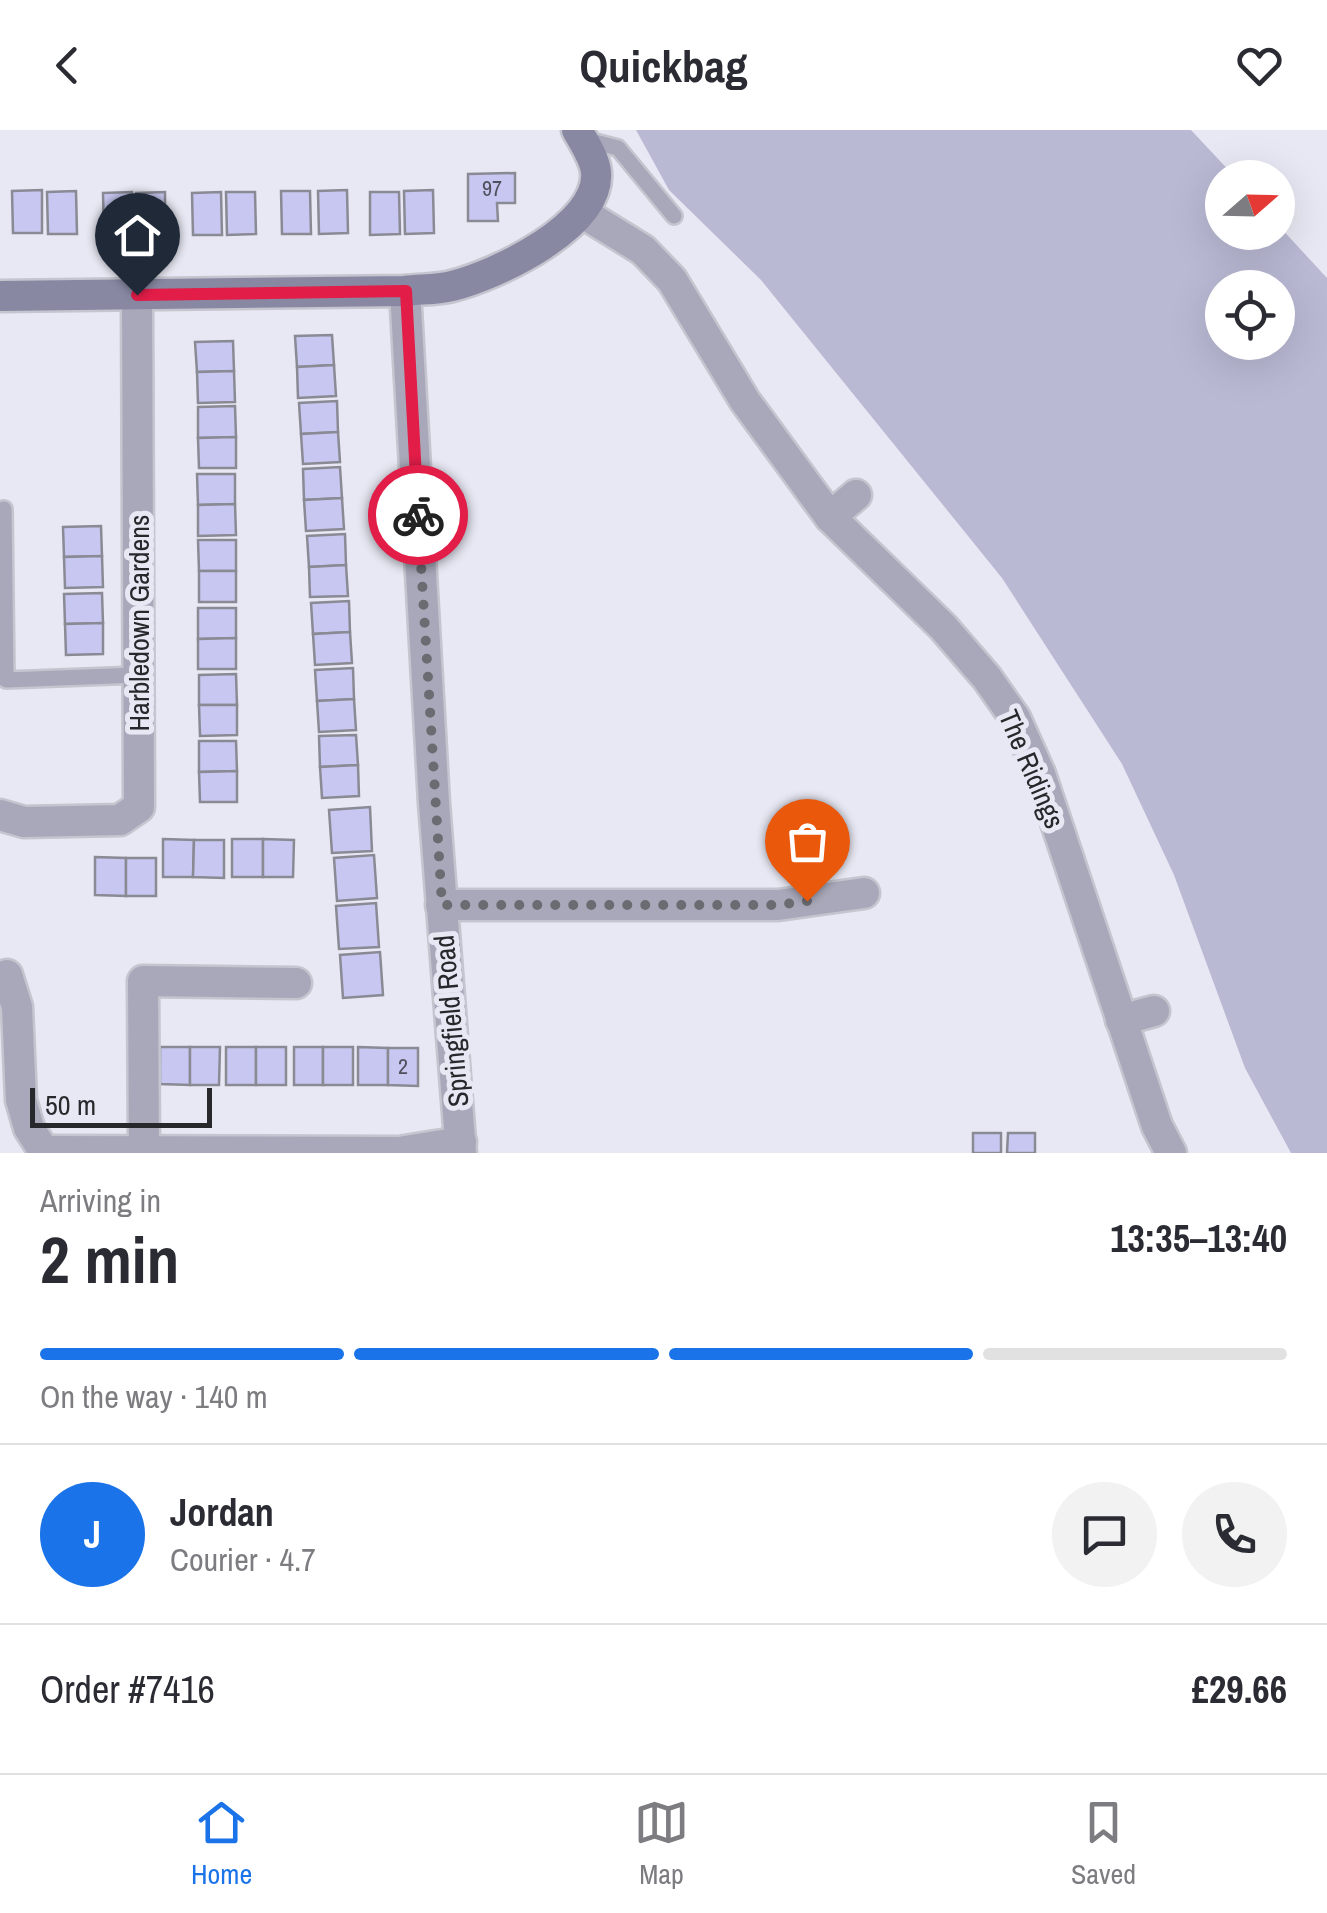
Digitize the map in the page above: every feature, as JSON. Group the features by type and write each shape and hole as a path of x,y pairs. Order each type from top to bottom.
{"main road":[{"path":"0,296 406,291 450,286 495,272 545,243 583,213 595,192 596,170 580,134"}],"street":[{"name":"The Ridings","path":"583,213 643,250 672,280 745,402 830,517 943,627 1016,718 1044,788 1157,1126 1171,1153"},
{"name":"Springfield Road","path":"406,291 442,905 461,1148"},
{"name":"Harbledown Gardens","path":"0,815 24,822 120,820 138,807 137,295"},
{"path":"830,517 856,495"},
{"path":"442,905 778,905 864,893"},
{"path":"7,976 16,1007 9,1066 29,1128 45,1152 398,1152 461,1148"},
{"path":"144,1151 144,982 296,983"},
{"path":"1121,1020 1154,1011"}],"lane":[{"path":"580,134 618,148 674,216"},
{"path":"4,509 6,680 138,675"}],"shaded area":[{"path":"636,130 1191,130 1219,160 1205,160 1205,250 1295,250 1295,243 1327,278 1327,1153 1291,1153 1245,1068 1174,875 1122,764 1002,578 761,280 669,190"}],"building":[{"path":"515,173 515,203 497,203 498,221 468,221 468,174"},
{"path":"42,190 42,233 13,233 12,191"},
{"path":"347,190 348,233 319,234 318,191"},
{"path":"433,190 434,233 405,234 404,191"},
{"path":"76,191 77,234 48,234 47,192"},
{"path":"281,191 310,191 311,234 282,234"},
{"path":"132,192 133,235 104,236 103,193"},
{"path":"165,192 165,235 137,235 136,193"},
{"path":"221,192 222,235 193,235 192,193"},
{"path":"226,192 255,192 256,234 227,235"},
{"path":"370,192 399,192 400,234 370,235"},
{"path":"332,335 334,365 297,367 295,336"},
{"path":"233,341 234,371 197,372 195,342"},
{"path":"334,365 336,396 298,398 297,367"},
{"path":"234,371 235,402 198,403 197,372"},
{"path":"337,401 338,432 301,434 299,403"},
{"path":"235,406 236,437 198,438 198,407"},
{"path":"338,432 340,462 303,464 301,434"},
{"path":"236,437 236,468 199,468 198,438"},
{"path":"340,467 342,498 304,500 303,469"},
{"path":"197,474 235,474 235,504 198,505"},
{"path":"342,498 344,529 306,531 304,500"},
{"path":"235,504 236,535 198,536 198,505"},
{"path":"101,526 102,556 64,557 63,527"},
{"path":"345,534 346,565 309,567 307,536"},
{"path":"198,540 236,540 236,571 199,571"},
{"path":"102,556 103,587 65,588 64,557"},
{"path":"346,565 348,596 310,597 309,567"},
{"path":"199,571 236,571 236,602 199,602"},
{"path":"102,593 103,623 65,624 64,594"},
{"path":"349,601 350,632 313,634 311,603"},
{"path":"198,608 236,608 236,638 198,639"},
{"path":"103,623 103,654 66,655 65,624"},
{"path":"350,632 352,663 315,665 313,634"},
{"path":"236,638 236,669 198,669 198,639"},
{"path":"353,668 354,699 317,701 315,670"},
{"path":"236,674 237,705 199,705 199,675"},
{"path":"354,699 356,730 319,732 317,701"},
{"path":"199,705 237,705 237,735 200,736"},
{"path":"356,735 358,765 320,767 319,736"},
{"path":"199,741 236,741 237,771 199,772"},
{"path":"358,765 359,796 322,798 320,767"},
{"path":"237,771 237,802 200,802 199,772"},
{"path":"370,807 372,851 332,853 329,810"},
{"path":"163,839 194,840 193,877 163,877"},
{"path":"232,839 263,839 263,877 232,877"},
{"path":"263,839 294,840 293,877 263,877"},
{"path":"194,840 224,840 224,878 193,877"},
{"path":"374,855 377,898 337,901 334,858"},
{"path":"95,857 126,858 126,896 95,895"},
{"path":"126,858 156,858 156,896 126,896"},
{"path":"376,903 379,947 339,949 336,906"},
{"path":"380,952 383,995 343,998 340,955"},
{"path":"160,1047 190,1047 190,1085 160,1084"},
{"path":"190,1047 220,1047 219,1085 190,1085"},
{"path":"226,1047 256,1047 256,1085 226,1085"},
{"path":"256,1047 286,1047 286,1085 256,1085"},
{"path":"294,1047 323,1047 323,1085 294,1085"},
{"path":"323,1047 353,1047 353,1085 323,1085"},
{"path":"358,1047 388,1048 388,1085 358,1085"},
{"path":"388,1048 418,1048 418,1086 388,1085"},
{"path":"973,1133 1001,1133 1001,1153 973,1153"},
{"path":"1008,1133 1035,1133 1035,1153 1007,1153"}],"way so far":[{"path":"418,515 442,905 778,905 807,901"}],"route":[{"path":"137,295 406,291 418,515"}]}
